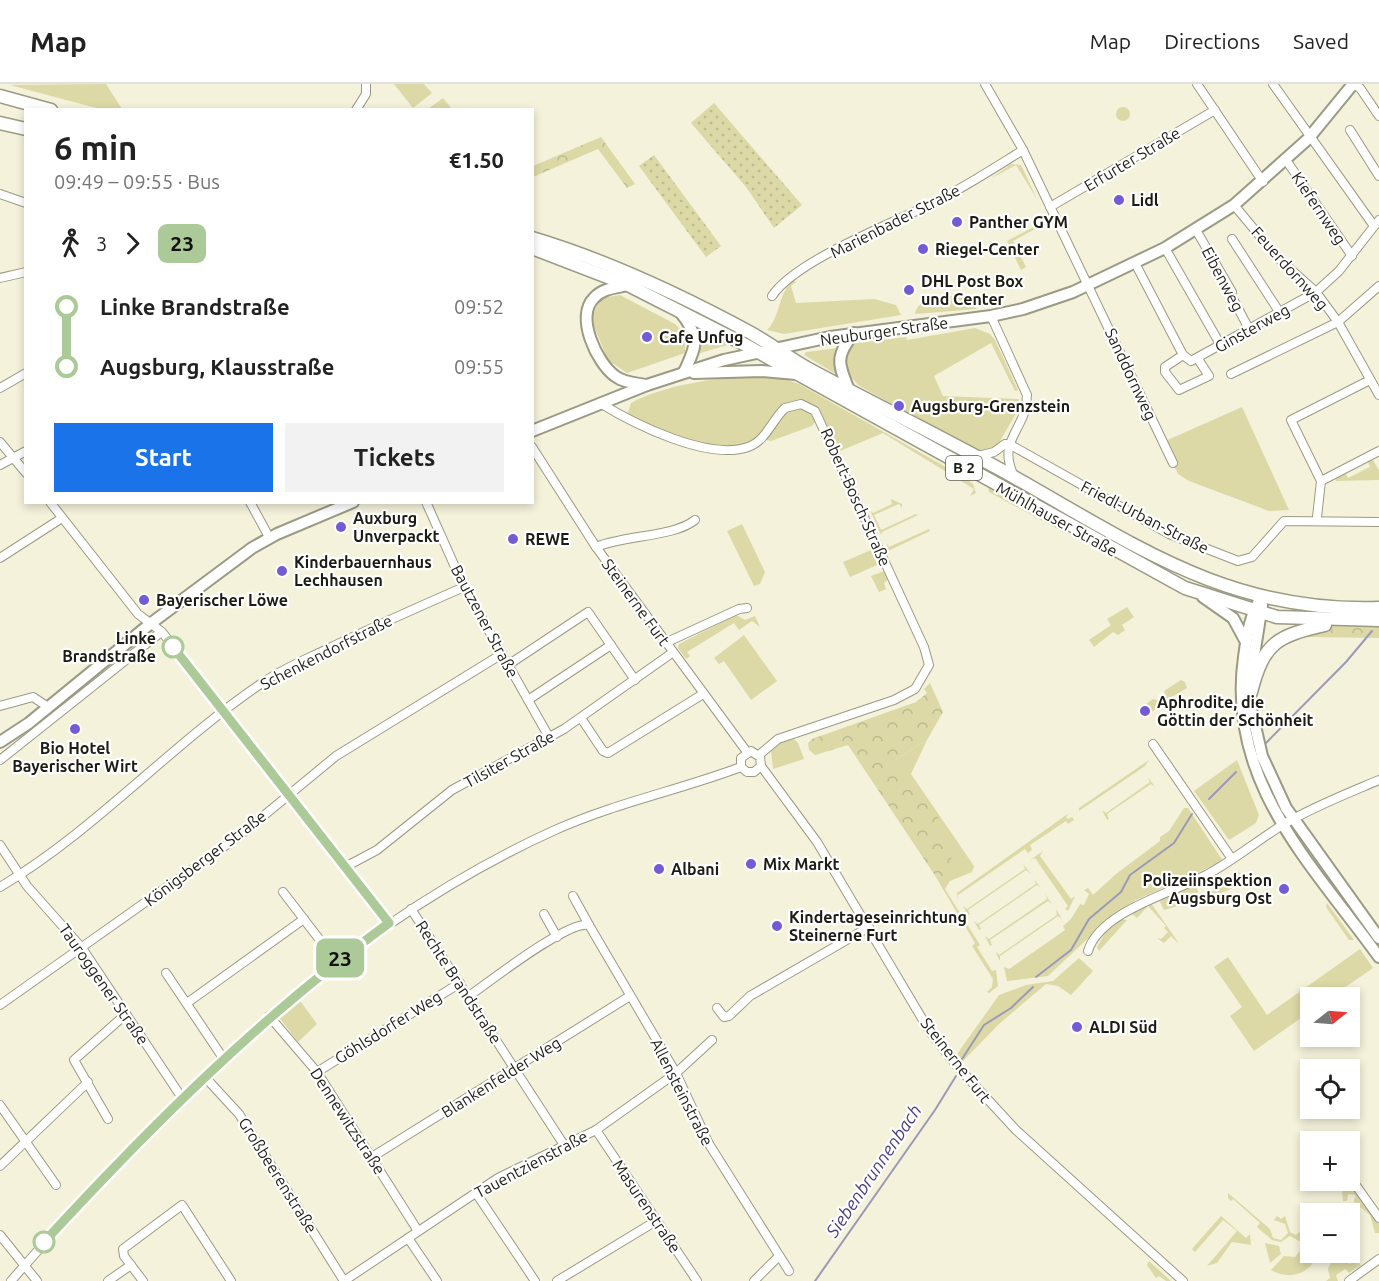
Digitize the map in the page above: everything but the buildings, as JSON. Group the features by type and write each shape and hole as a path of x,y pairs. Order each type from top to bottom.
{"main road":[{"path":"0,96 44,108"},
{"path":"0,123 24,129"},
{"name":"B 2","path":"534,239 641,277 754,334 775,349"},
{"name":"B 2","path":"534,249 628,285 757,353"},
{"name":"Mühlhauser Straße","path":"775,349 1192,574 1262,596 1312,606 1379,608"},
{"name":"Mühlhauser Straße","path":"757,353 1197,593 1258,612 1344,621 1379,620"},
{"path":"1251,692 1261,659 1277,642 1294,633 1344,621"}],"street":[{"path":"357,108 366,94 366,84"},
{"name":"Sanddornweg","path":"985,84 1023,150 1173,463"},
{"path":"1197,84 1263,182"},
{"path":"1273,84 1376,223"},
{"path":"1353,84 1360,88 1379,116"},
{"name":"Neuburger Straße","path":"534,430 684,372 757,353 854,333 991,316 1046,302 1088,285 1165,248 1234,205 1263,182 1311,135 1353,84"},
{"name":"Erfurter Straße","path":"1050,207 1215,110"},
{"path":"1350,130 1379,176"},
{"name":"Marienbader Straße","path":"772,296 782,283 829,254 938,201 1023,150"},
{"name":"Kiefernweg","path":"1286,160 1352,256"},
{"path":"0,194 24,202"},
{"name":"Feuerdornweg","path":"1234,205 1278,258 1316,292 1338,322 1379,395"},
{"name":"Ginsterweg","path":"1198,359 1209,376 1179,390 1165,372 1165,367 1183,355 1191,361 1198,359 1220,344 1316,292 1352,256 1376,223"},
{"name":"Eibenweg","path":"1196,230 1232,292 1231,295 1249,328"},
{"path":"1232,239 1280,313"},
{"path":"1165,248 1220,344"},
{"path":"1135,263 1183,355"},
{"path":"0,278 24,272"},
{"path":"628,285 607,290 596,296 587,312 587,324 594,346 609,371 623,381 646,385"},
{"path":"1232,374 1338,322 1379,286"},
{"path":"679,311 692,327 695,336 694,352 684,372 761,371 796,374"},
{"path":"991,316 1028,395 1024,415 1009,444 1007,462 1015,477"},
{"path":"849,390 842,373 840,354 854,333"},
{"path":"0,388 24,373"},
{"path":"1317,517 1321,481 1291,420 1370,380"},
{"name":"Robert-Bosch-Straße","path":"600,404 627,420 697,446 722,450 748,447 760,439 786,408 801,404 815,411 927,655 929,665 915,689 894,700 778,739 759,755"},
{"path":"0,442 24,471"},
{"path":"975,456 990,454 1005,444 1009,444"},
{"name":"Friedl-Urban-Straße","path":"1009,444 1169,534 1238,561 1252,557 1284,521 1379,522"},
{"name":"Steinerne Furt","path":"534,450 596,547 665,644 747,752"},
{"path":"1321,481 1379,451"},
{"path":"0,465 24,452"},
{"path":"52,504 138,614 150,624"},
{"path":"252,504 269,537"},
{"path":"0,742 48,707 150,624 269,537 348,504"},
{"name":"Bautzener Straße","path":"427,504 464,587 549,737"},
{"path":"0,558 62,518"},
{"path":"596,547 632,536 686,527 695,520"},
{"name":"Schenkendorfstraße","path":"0,887 62,846 224,711 282,671 464,587"},
{"path":"1197,593 1233,618 1246,642"},
{"path":"1262,596 1246,642 1241,679 1244,728 1257,777 1282,825 1379,957"},
{"path":"665,644 738,609 747,608"},
{"path":"508,665 588,612 635,680"},
{"path":"1258,612 1251,692 1252,718 1262,756 1274,786 1294,819 1379,938"},
{"name":"Rechte Brandstraße","path":"150,624 161,632 347,866 389,923"},
{"path":"0,760 161,632"},
{"path":"528,700 611,645"},
{"name":"Tilsiter Straße","path":"347,866 377,850 452,790 581,718 672,653"},
{"name":"Königsberger Straße","path":"0,1005 239,836 336,756 502,654"},
{"path":"581,718 603,751 608,753 703,694"},
{"path":"0,706 33,697 48,707"},
{"path":"1153,744 1232,859"},
{"path":"741,767 741,758 747,752 755,752 759,755"},
{"name":"Steinerne Furt","path":"759,755 761,766 817,842 930,1032 981,1094 1016,1130 1183,1281"},
{"path":"741,767 750,773 761,766"},
{"path":"11,1281 182,1098 223,1058 269,1016 336,961 389,923 489,863 564,826 741,767"},
{"path":"1088,951 1093,941 1123,914 1153,896 1207,875 1282,825 1334,798 1379,780"},
{"name":"Tauroggener Straße","path":"0,845 21,875 82,948 182,1098"},
{"path":"283,892 336,961"},
{"name":"Allensteinstraße","path":"573,896 676,1073 709,1144 778,1257 789,1270"},
{"name":"Rechte Brandstraße","path":"411,909 564,1145"},
{"path":"544,914 556,937"},
{"path":"187,1003 304,919"},
{"path":"469,996 556,937 577,925 589,925"},
{"path":"717,1008 724,1017 729,1016 750,996 869,927"},
{"path":"166,973 223,1058"},
{"name":"Göhlsdorfer Weg","path":"317,1072 460,982"},
{"name":"Blankenfelder Weg","path":"372,1157 630,996"},
{"path":"108,1119 74,1060 126,1014"},
{"name":"Dennewitzstraße","path":"269,1016 317,1072 418,1231"},
{"name":"Tauentzienstraße","path":"344,1281 476,1192 596,1130 676,1073 712,1040"},
{"name":"Großbeerenstraße","path":"204,1076 239,1114 344,1281"},
{"path":"0,1166 88,1082"},
{"path":"0,1105 56,1185"},
{"name":"Masurenstraße","path":"596,1130 697,1281"},
{"path":"1360,1191 1379,1218"},
{"path":"476,1192 535,1281"},
{"path":"143,1281 123,1253 124,1246 182,1205 231,1281"},
{"path":"557,1281 656,1221"},
{"path":"0,1235 37,1281"},
{"path":"408,1238 436,1281"},
{"path":"754,1281 778,1257"},
{"path":"1349,1281 1379,1259"},
{"path":"108,1281 131,1265"}],"green space":[{"path":"106,84 121,108 96,108 10,85"},
{"path":"394,84 424,84 432,93 413,108"},
{"path":"443,98 451,108 429,108"},
{"path":"714,103 802,205 774,228 746,187 691,123"},
{"path":"1123,107 1128,109 1130,114 1128,119 1123,121 1118,119 1116,114 1118,109"},
{"path":"601,137 635,184 627,188 598,149 534,177 534,166"},
{"path":"654,155 721,246 706,257 639,166"},
{"path":"1011,164 1021,165 1037,199 1016,165 990,179"},
{"path":"1047,220 1048,222 1013,241 1026,267 1021,270 1007,241"},
{"path":"794,280 796,282 791,286 796,303 874,299 896,305 901,315 784,334 767,330 772,325 785,291"},
{"path":"620,295 675,324 685,334 685,353 627,373 608,360 591,319 601,298"},
{"path":"948,296 967,297 977,309 915,314 923,302"},
{"path":"700,328 731,344 697,354 700,342 697,330"},
{"path":"975,328 990,334 995,340 1018,390 1015,391 991,343 934,376 943,396 1019,399 1018,410 996,448 983,451 966,446 858,385 844,369 846,349 851,344 906,337 907,340"},
{"path":"839,348 839,373 836,374 804,355 806,352"},
{"path":"753,375 782,378 799,384 967,479 973,484 976,493 970,496 974,489 883,433 840,451 820,416 812,426 771,441 759,438 742,445 724,447 688,440 657,430 634,418 628,412 631,403 659,391 706,381"},
{"path":"1242,407 1289,510 1269,511 1189,481 1178,474 1163,442"},
{"path":"1371,457 1379,470 1379,480 1336,481 1335,478 1345,473 1348,478 1370,467 1367,459"},
{"path":"988,486 1064,527 1065,533 989,492"},
{"path":"891,499 902,504 902,508 899,504 874,515 881,530 918,515 882,532 881,535 870,510 873,513 892,504"},
{"path":"742,524 765,572 760,584 754,586 727,531"},
{"path":"929,529 930,531 888,551 887,543 889,547"},
{"path":"871,550 877,565 850,577 843,562"},
{"path":"884,571 888,580 884,583 886,589 879,592 871,576"},
{"path":"1127,607 1134,617 1122,625 1125,630 1118,635 1113,632 1094,647 1089,640 1111,625 1107,619"},
{"path":"736,615 745,620 755,616 760,627 752,621 739,630 734,623 687,652 690,656 686,659 678,648 679,644"},
{"path":"1379,620 1379,638 1307,637 1305,633 1309,629 1344,621"},
{"path":"744,635 777,681 751,700 724,661 719,664 714,658"},
{"path":"1181,680 1185,682 1187,688 1167,700 1164,691"},
{"path":"930,683 943,712 927,740 896,759 935,813 949,843 951,858 949,873 940,877 934,874 848,745 815,755 809,750 808,743 812,739 916,702 927,693 924,689"},
{"path":"1153,699 1157,700 1159,707 1142,718 1138,710"},
{"path":"793,738 798,743 804,759 773,769 771,751 780,743"},
{"path":"927,740 911,774 974,866 972,872 950,881 945,889 980,945 977,947 992,971 996,970 998,986 989,993 987,992 992,987 993,979 972,946 975,943 934,874 940,877 896,759"},
{"path":"1149,760 1145,766 1079,811 1079,808"},
{"path":"1237,760 1259,815 1256,823 1229,840 1194,791"},
{"path":"1148,777 1155,787 1151,784 1107,814 1109,819 1107,820 1102,810 1106,813 1150,782"},
{"path":"1184,808 1188,808 1223,861 1136,900 1100,927 1048,976 1007,981 1004,967 1009,969 1065,930 1063,926 1071,919 1080,904 1084,905 1089,894 1084,890 1088,888 1093,895 1116,874 1160,841 1160,837 1169,831"},
{"path":"1069,813 1066,817 1068,819 1072,817 1074,820 1068,824 1066,821 1030,845 1032,850 1028,853 1025,849 958,895 958,901 957,893"},
{"path":"1043,851 1040,856 1071,899 1075,896 1068,911 1065,909 1068,906 1035,858 1030,860"},
{"path":"1023,864 1031,874 1026,870 968,910 970,914 968,915 963,906 967,909 1025,869"},
{"path":"1238,871 1243,877 1240,882 1208,899 1211,904 1202,890 1205,894 1239,879"},
{"path":"1034,879 1041,888 1037,885 979,925 981,929 979,930 974,921 978,924 1036,884"},
{"path":"1195,884 1201,899 1164,910 1158,898"},
{"path":"1045,894 1052,904 1048,901 990,940 992,945 990,946 985,936 989,939 1047,899"},
{"path":"1151,903 1178,943 1171,936 1164,943 1157,938 1161,939 1168,932 1164,928 1166,926 1148,906 1137,918 1131,913"},
{"path":"1327,903 1354,940 1349,940 1326,907"},
{"path":"1056,909 1062,919 1058,916 1000,956 1000,961 995,951 999,955 1057,915"},
{"path":"1121,920 1127,920 1099,951 1097,947 1105,933"},
{"path":"1360,949 1373,968 1345,987 1306,987"},
{"path":"1228,957 1267,1015 1300,992 1300,1019 1254,1051 1230,1016 1242,1007 1214,967"},
{"path":"1079,958 1093,971 1071,995 1058,986 1046,984 999,1024 963,1061 957,1054 999,995 1026,985 1053,981"},
{"path":"298,998 317,1024 298,1042 278,1016"},
{"path":"1342,1191 1355,1191 1379,1224 1379,1233 1375,1233 1370,1215 1360,1207 1360,1203 1354,1202 1355,1195 1348,1194 1347,1201 1343,1201"},
{"path":"1228,1193 1270,1229 1273,1238 1281,1240 1288,1233 1285,1224 1274,1220 1277,1216 1281,1219 1285,1216 1290,1232 1296,1235 1300,1231 1300,1240 1290,1236 1281,1242 1272,1240 1257,1227 1260,1223 1233,1199 1231,1201"},
{"path":"1221,1216 1246,1238 1250,1234 1251,1245 1232,1242 1217,1263 1207,1266 1237,1231 1223,1220 1195,1252 1192,1249"},
{"path":"1265,1243 1279,1246 1281,1254 1270,1263"},
{"path":"1300,1251 1300,1263 1312,1263 1299,1274 1285,1275 1271,1270 1284,1256 1295,1257"},
{"path":"1149,1261 1171,1281 1166,1281 1159,1276 1156,1278 1147,1265"},
{"path":"1360,1263 1361,1265 1349,1273 1345,1269 1336,1275 1338,1281 1326,1281 1330,1278 1328,1269 1330,1264"}],"waterway":[{"name":"Siebenbrunnenbach","path":"1265,744 1346,662 1372,631"},
{"name":"Siebenbrunnenbach","path":"1209,799 1236,772"},
{"name":"Siebenbrunnenbach","path":"1036,977 1071,950 1089,919 1121,892 1130,875 1174,843 1192,814"},
{"name":"Siebenbrunnenbach","path":"962,1059 984,1025 1011,1008 1033,987"},
{"name":"Siebenbrunnenbach","path":"815,1281 935,1110 956,1076"}],"bus line":[{"name":"23","path":"44,1242 223,1058 302,988 389,923 347,866 173,647"}],"place":[{"name":"Lidl","path":"1119,200"},
{"name":"Panther GYM","path":"957,222"},
{"name":"Riegel-Center","path":"923,249"},
{"name":"DHL Post Box und Center","path":"909,290"},
{"name":"Cafe Unfug","path":"647,337"},
{"name":"Augsburg-Grenzstein","path":"899,406"},
{"name":"Auxburg Unverpackt","path":"341,527"},
{"name":"REWE","path":"513,539"},
{"name":"Kinderbauernhaus Lechhausen","path":"282,571"},
{"name":"Bayerischer Löwe","path":"144,600"},
{"name":"Linke Brandstraße","path":"173,647"},
{"name":"Aphrodite, die Göttin der Schönheit","path":"1145,711"},
{"name":"Bio Hotel Bayerischer Wirt","path":"75,729"},
{"name":"Mix Markt","path":"751,864"},
{"name":"Albani","path":"659,869"},
{"name":"Polizeiinspektion Augsburg Ost","path":"1284,889"},
{"name":"Kindertageseinrichtung Steinerne Furt","path":"777,926"},
{"name":"ALDI Süd","path":"1077,1027"}]}
